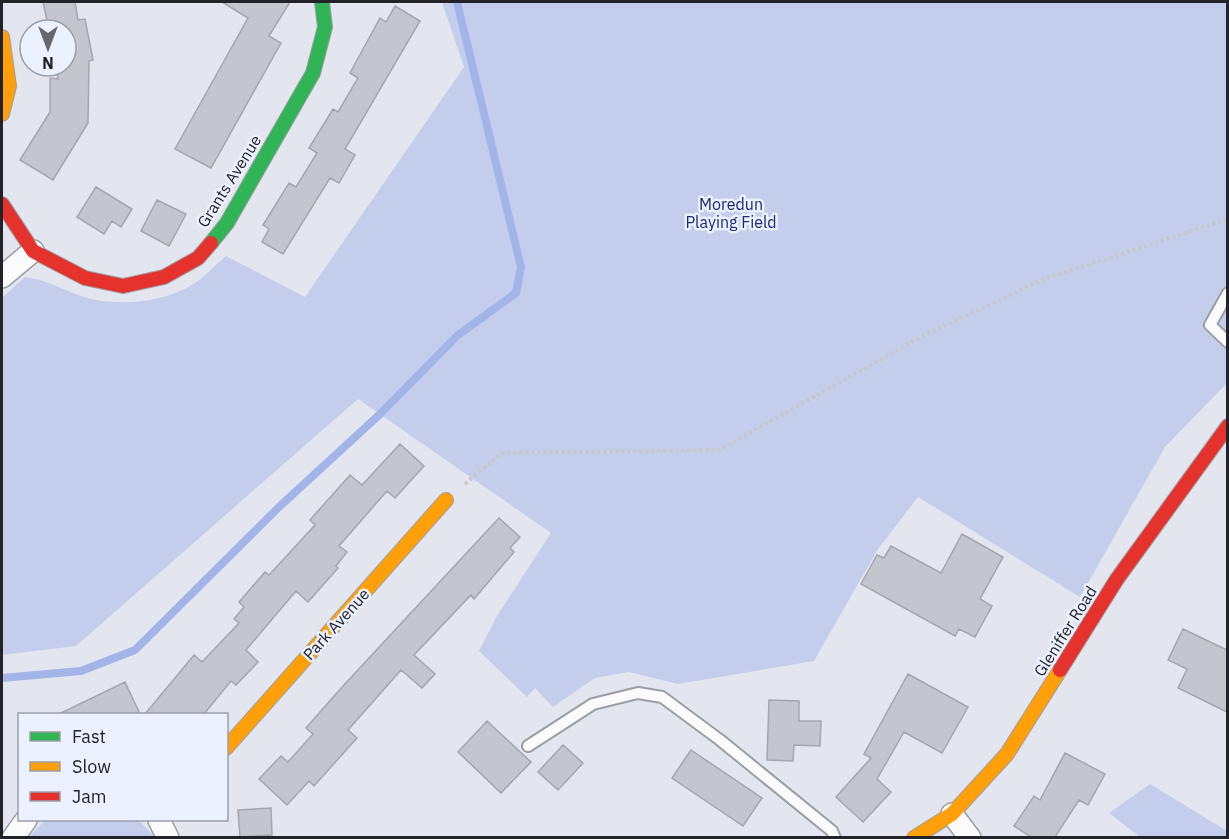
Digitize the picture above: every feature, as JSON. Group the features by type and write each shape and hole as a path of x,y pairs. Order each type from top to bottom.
{"street":[{"name":"Grants Avenue","path":"2,204 33,251 85,278 123,286 164,277 198,258 226,223 313,74 325,27 322,2"},
{"path":"2,37 9,73 5,108 2,114"},
{"path":"2,277 33,251"},
{"name":"Gleniffer Road","path":"914,837 952,814 1007,754 1117,579 1227,426"},
{"name":"Park Avenue","path":"228,746 446,500"},
{"path":"952,814 970,837"},
{"path":"13,837 25,821"}],"lane":[{"path":"1227,293 1210,325 1227,342"},
{"path":"528,746 593,704 638,693 662,698 784,791 832,831 836,837"}],"path":[{"path":"446,500 501,453 718,450 921,338 1044,279 1227,219"}],"green space":[{"name":"Moredun Playing Field","path":"442,2 1227,2 1227,383 1165,447 1080,597 918,497 878,549 814,661 678,684 629,672 595,678 553,707 535,688 527,697 479,651 497,616 551,533 358,399 76,646 2,655 2,298 25,277 91,299 117,302 144,301 171,294 195,283 226,256 305,297 464,67"},
{"path":"1150,784 1227,831 1227,837 1140,837 1109,813"},
{"path":"44,821 139,821 155,837 29,837"}],"building":[{"path":"43,2 75,2 78,18 46,18"},
{"path":"222,2 290,2 269,36 281,43 211,168 175,149 248,18"},
{"path":"395,6 420,21 345,149 355,155 339,183 330,178 283,254 262,242 269,229 263,225 289,183 296,187 317,153 309,148 333,109 338,112 358,78 350,73 380,18 386,22"},
{"path":"85,19 93,60 89,61 88,123 53,180 20,160 50,112 50,78 78,78 78,20"},
{"path":"96,187 132,209 121,227 112,221 104,234 77,217"},
{"path":"157,200 186,214 169,246 141,231"},
{"path":"400,444 424,466 395,498 387,491 339,546 347,552 336,566 338,568 308,602 296,591 246,650 258,662 236,685 231,681 205,713 146,713 194,655 202,662 239,623 234,619 244,607 239,602 265,572 269,575 315,525 310,520 350,475 362,485"},
{"path":"499,518 520,537 510,548 514,552 474,599 471,595 414,655 435,674 422,688 401,670 348,730 357,738 314,786 309,781 287,805 259,779 281,756 288,762 313,734 306,728"},
{"path":"962,534 1003,557 980,599 992,606 975,637 959,629 955,636 861,584 877,555 884,558 891,546 941,573"},
{"path":"1183,629 1227,650 1227,712 1178,688 1187,669 1168,660"},
{"path":"908,674 968,707 942,753 904,732 877,779 891,792 863,822 836,797 871,758 864,754"},
{"path":"125,682 140,713 61,713"},
{"path":"769,700 799,701 799,721 821,721 820,746 794,745 793,761 767,760"},
{"path":"487,721 531,762 501,793 458,752"},
{"path":"563,745 583,763 558,790 538,772"},
{"path":"691,750 762,798 743,826 672,778"},
{"path":"1065,753 1105,774 1088,805 1079,800 1055,837 1031,837 1014,826 1034,796 1040,800"},
{"path":"271,808 272,835 240,837 238,810"}],"waterway":[{"path":"2,678 81,671 135,650 279,507 379,415 458,335 516,293 521,267 457,2"}],"traffic: fast":[{"path":"211,243 227,223 313,73 325,27 322,2"}],"traffic: slow":[{"path":"2,37 9,86 2,114"},
{"path":"228,746 446,500"},
{"path":"914,838 952,814 1007,754 1060,670"}],"traffic: jam":[{"path":"2,204 33,251 85,278 123,286 164,277 198,258 211,243"},
{"path":"1060,670 1117,579 1228,426"}]}
